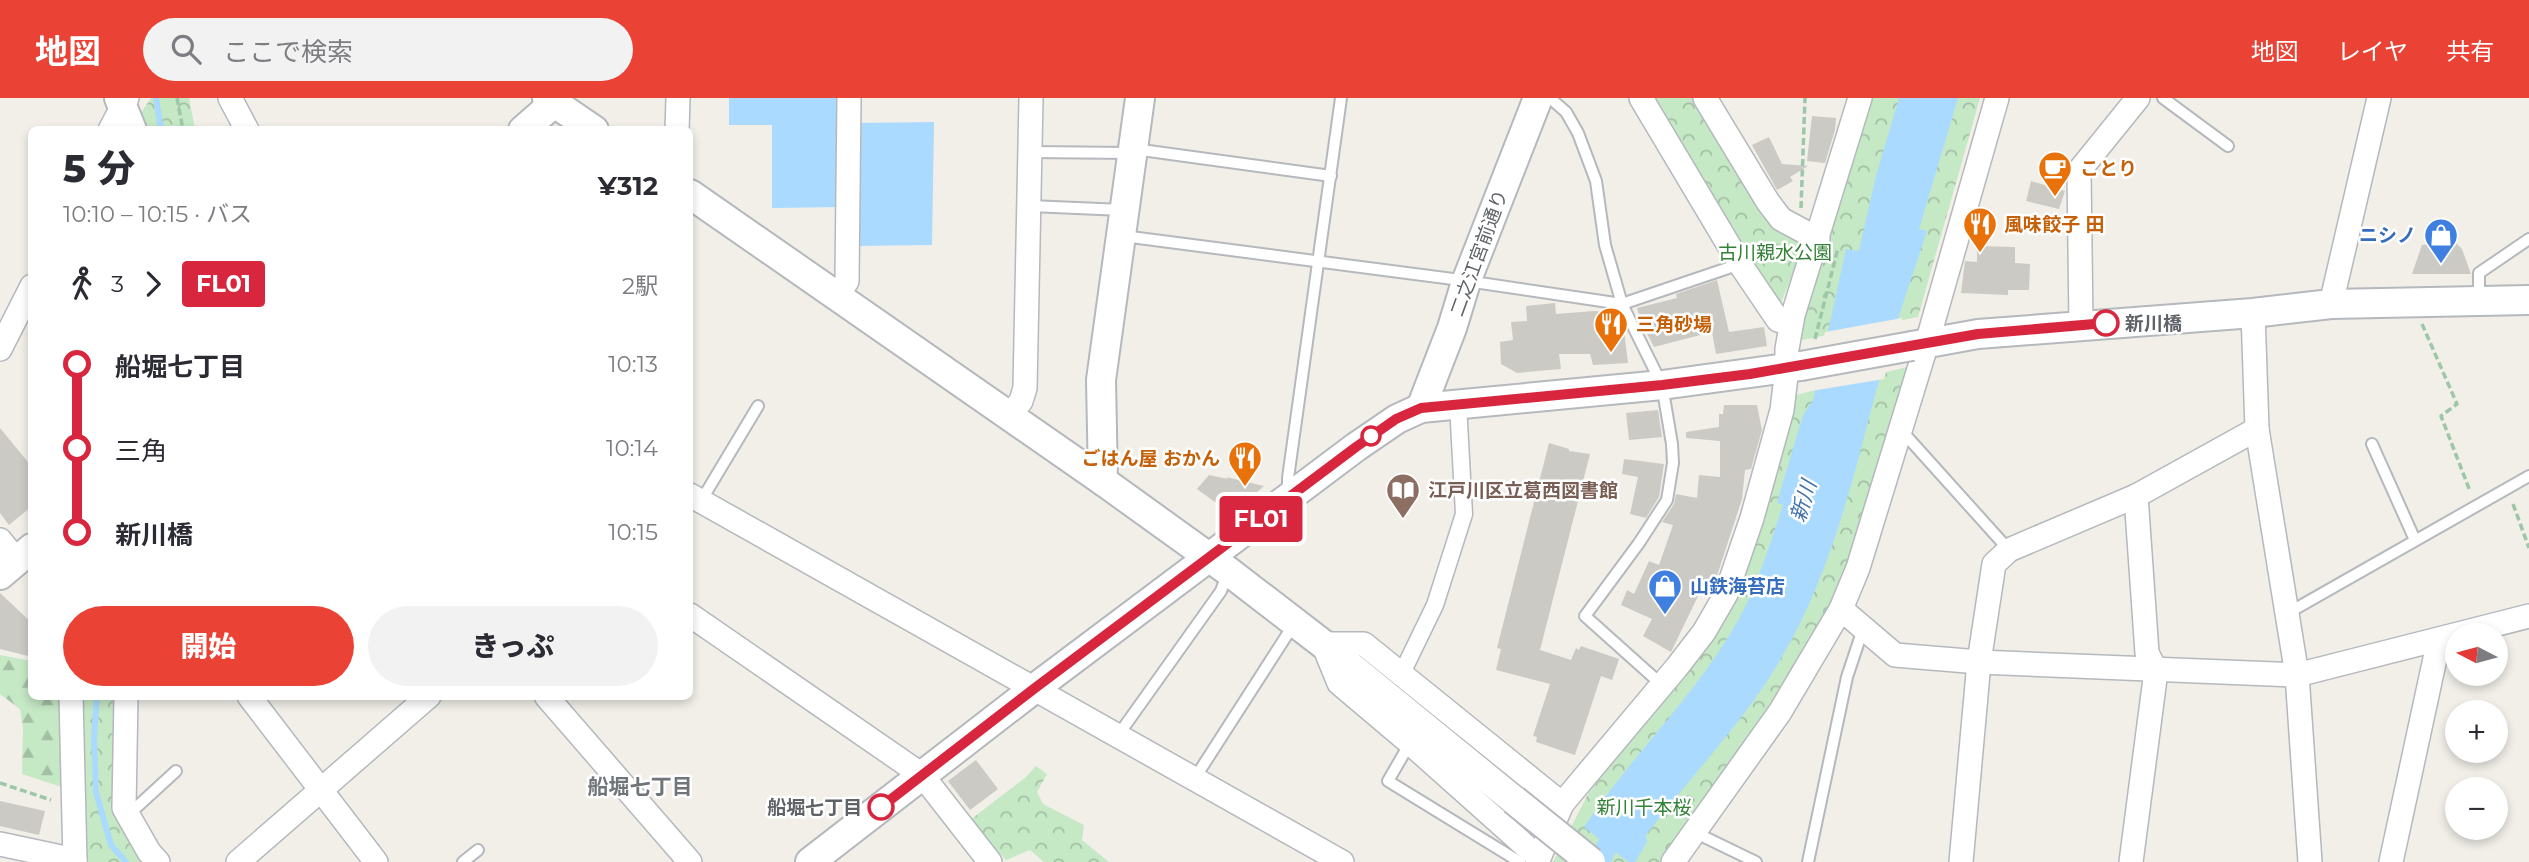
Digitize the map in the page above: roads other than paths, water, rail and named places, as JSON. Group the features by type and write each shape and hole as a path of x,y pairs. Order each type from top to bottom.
{"street":[{"path":"230,98 245,126"},
{"path":"677,126 678,98"},
{"path":"837,296 846,281 849,98"},
{"path":"1009,415 1021,401 1025,388 1031,98"},
{"path":"1103,481 1101,380 1140,98"},
{"name":"二之江宮前通り","path":"1421,408 1452,328 1466,282 1538,98"},
{"path":"1641,98 1740,264 1778,320 1791,323"},
{"path":"1705,98 1761,190 1782,219 1829,240"},
{"path":"1801,360 1787,349 1791,323 1829,240 1860,98"},
{"path":"1673,862 1780,712 1841,609 1858,568 1901,430 1919,344 1997,98"},
{"path":"2081,324 2079,172 2138,98"},
{"path":"2331,304 2379,98"},
{"path":"527,126 550,100 588,126"},
{"path":"693,196 1219,564 1323,644 1591,862"},
{"path":"0,349 28,294"},
{"path":"810,862 1035,688 1219,564 1289,499 1356,447 1396,419 1421,408 1662,385 1801,360 1978,334 2081,324 2253,313 2331,304 2529,299"},
{"path":"2253,313 2257,429 2297,676 2309,862"},
{"path":"1323,644 1339,683 1410,743 1532,861 1562,804 1704,632 1726,594 1752,518 1782,410 1801,360"},
{"path":"1402,673 1435,605 1464,514 1458,404"},
{"path":"1961,862 1979,662 1994,564 2009,550 2136,496 2257,429"},
{"path":"2131,862 2156,671 2147,653 2136,496"},
{"path":"695,498 1119,734 1328,859"},
{"path":"1841,609 1895,655 1979,662 2297,676 2529,616"},
{"path":"693,617 922,775 990,862"},
{"path":"2392,862 2439,640"},
{"path":"1323,644 1364,644 1562,804"},
{"path":"0,844 75,861 71,700"},
{"path":"126,700 124,808 149,852 158,862"},
{"path":"252,700 376,862"},
{"path":"237,862 424,700"},
{"path":"548,700 690,862"}],"lane":[{"path":"1289,499 1288,478 1341,98"},
{"path":"1550,98 1566,112 1578,133 1596,181 1605,245 1622,304 1662,385 1672,444 1667,500 1585,616 1661,684"},
{"path":"2163,98 2228,146"},
{"path":"1030,152 1131,151 1331,176"},
{"path":"1030,206 1319,261 1622,304 1740,264"},
{"path":"2479,301 2479,273 2529,239"},
{"path":"695,498 758,406"},
{"path":"1901,430 2009,550"},
{"path":"2372,444 2416,540"},
{"path":"2287,613 2529,477"},
{"path":"1119,734 1221,592 1219,564"},
{"path":"1195,778 1295,622"},
{"path":"1808,862 1847,677 1863,629"},
{"path":"1410,743 1388,781 1532,861"},
{"path":"128,815 176,771"},
{"path":"1694,832 1756,862"},
{"path":"463,862 478,850"}],"water":[{"path":"729,98 844,98 842,207 772,208 772,125 729,125"},
{"path":"1899,98 1958,98 1919,229 1927,231 1883,368 1834,541 1810,603 1765,684 1733,728 1646,835 1647,842 1635,862 1628,862 1584,827 1708,668 1743,611 1755,585 1783,505 1777,503 1803,415 1813,400 1846,249 1859,251 1876,176"},
{"path":"934,122 932,245 854,246 855,123"}],"waterway":[{"path":"156,98 160,126"},
{"path":"97,700 94,739 96,792 111,845 126,862"},
{"name":"新川","path":"1599,862 1624,822"}],"place":[{"name":"ことり","path":"2055,198"},
{"name":"風味餃子 田","path":"1980,254"},
{"name":"ニシノ","path":"2441,265"},
{"name":"新川橋","path":"2106,323"},
{"name":"三角砂場","path":"1611,354"},
{"name":"ごはん屋 おかん","path":"1245,488"},
{"name":"江戸川区立葛西図書館","path":"1403,520"},
{"name":"山鉄海苔店","path":"1665,616"},
{"name":"船堀七丁目","path":"881,807"}],"district":[{"name":"船堀七丁目","path":"640,786"}],"park label":[{"name":"古川親水公園","path":"1775,252"},
{"name":"新川千本桜","path":"1644,807"}]}
